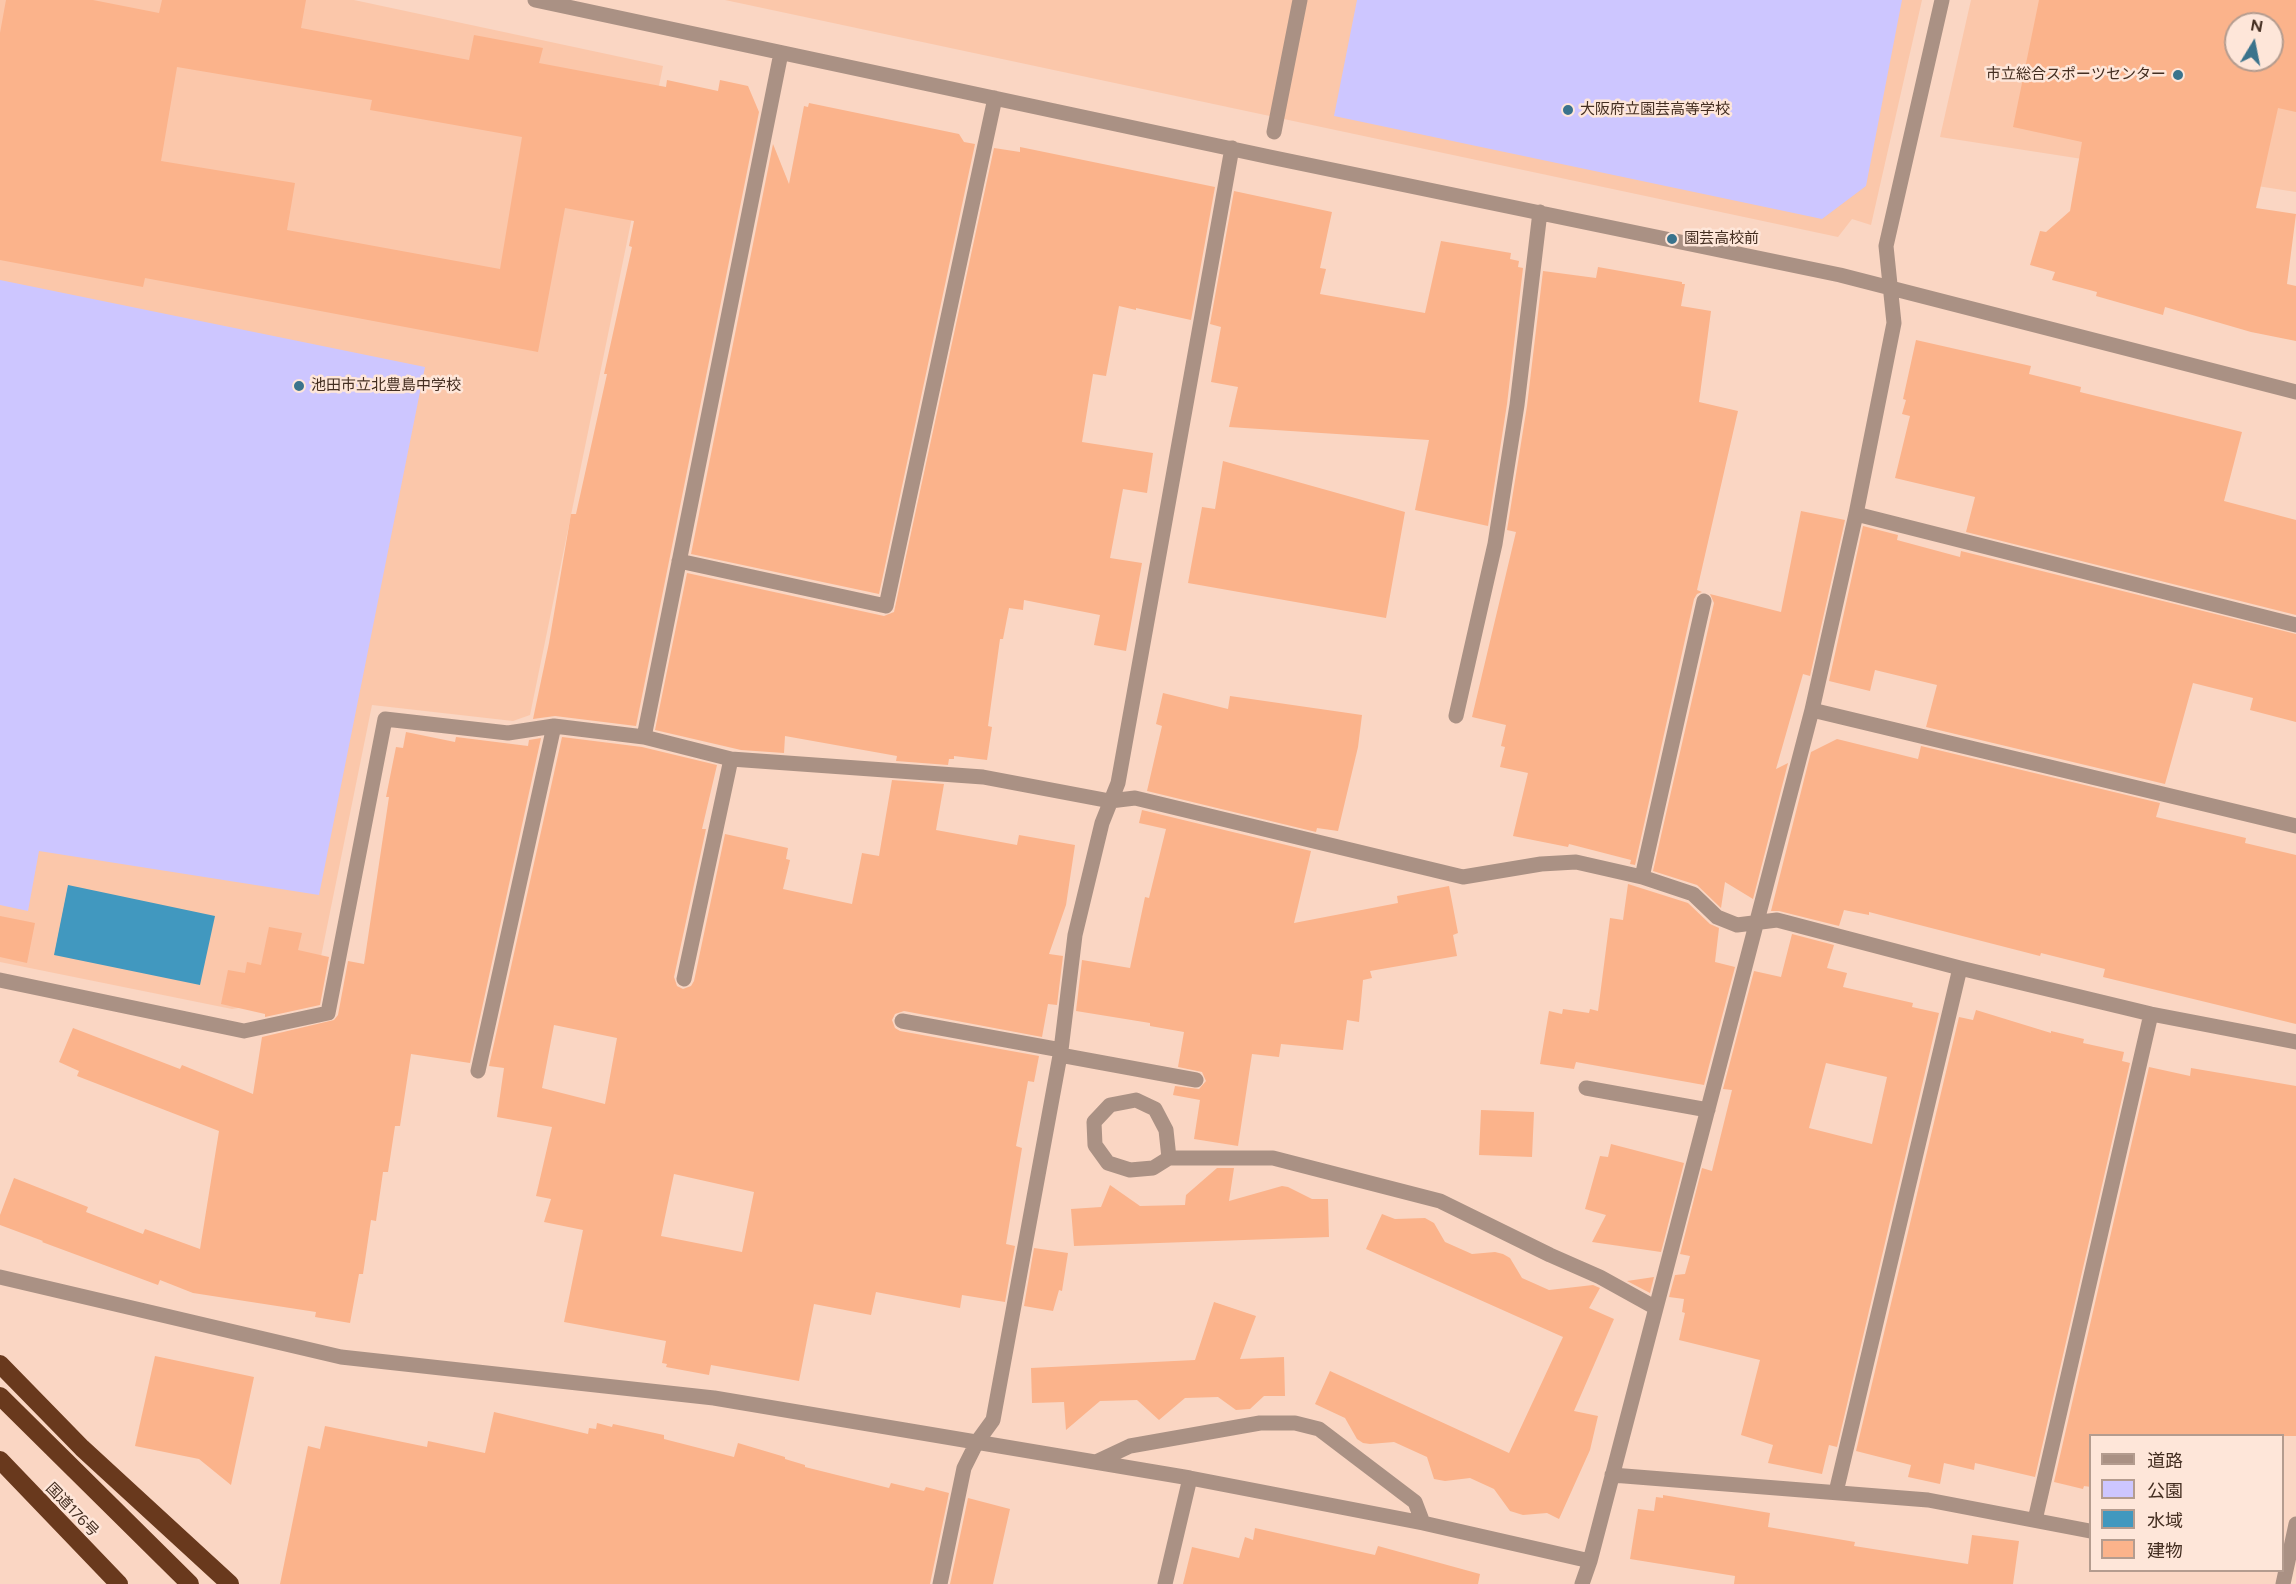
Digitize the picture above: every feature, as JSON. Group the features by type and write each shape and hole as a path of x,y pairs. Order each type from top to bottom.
{"highway":[{"path":"0,1364 82,1448 230,1584"},
{"path":"0,1396 189,1584"},
{"name":"国道176号","path":"0,1460 119,1584"}],"street":[{"path":"535,0 1840,275 2296,392"},
{"path":"1274,132 1300,0"},
{"path":"1582,1584 1590,1561 1812,710 1856,514 1894,323 1888,287 1886,246 1942,0"},
{"path":"644,737 781,53"},
{"path":"679,561 886,606 995,98"},
{"path":"940,1584 964,1468 977,1442 993,1420 1060,1053 1075,935 1102,823 1118,783 1232,148"},
{"path":"1456,716 1495,544 1517,405 1540,212"},
{"path":"1856,514 2296,625"},
{"path":"1642,877 1704,601"},
{"path":"1812,710 2296,826"},
{"path":"0,980 244,1031 328,1013 385,719 508,733 554,726 644,737 731,759 983,777 1110,801 1135,798 1463,877 1540,864 1576,862 1642,877 1693,894 1717,917 1737,925 1777,920 1960,968 2151,1014 2296,1042"},
{"path":"478,1071 554,726"},
{"path":"684,979 731,759"},
{"path":"1836,1492 1960,968"},
{"path":"2035,1520 2151,1014"},
{"path":"902,1021 1196,1080"},
{"path":"1586,1088 1708,1110"},
{"path":"1169,1158 1166,1130 1155,1109 1136,1100 1110,1105 1094,1122 1095,1145 1108,1164 1130,1170 1153,1168 1169,1158 1273,1158 1440,1201 1600,1277 1656,1308"},
{"path":"0,1277 341,1357 714,1398 1190,1478 1423,1523 1590,1561"},
{"path":"1098,1461 1130,1446 1260,1423 1295,1423 1319,1428 1415,1502 1423,1523"},
{"path":"1612,1475 1928,1500 2089,1531"},
{"path":"1165,1584 1190,1478"},
{"path":"2283,1584 2285,1561 2296,1524"}],"shaded area":[{"name":"池田市立北豊島中学校","path":"0,0 354,0 663,66 530,715 513,721 372,705 313,996 232,1009 0,962"},
{"name":"大阪府立園芸高等学校","path":"725,0 1922,0 1871,225 1852,219 1838,237"},
{"path":"1971,0 2296,0 2296,192 1940,137"}],"green space":[{"name":"大阪府立園芸高等学校","path":"1357,0 1902,0 1866,186 1822,219 1334,116"},
{"path":"0,280 425,367 319,895 39,851 28,911 0,905"}],"water":[{"path":"68,885 215,916 200,985 54,955"}],"building":[{"path":"6,0 93,0 159,13 162,0 306,0 301,28 469,60 474,35 543,48 539,63 666,87 667,80 718,91 720,80 748,86 759,112 636,726 555,716 533,719 549,643 571,514 576,514 607,374 604,374 632,247 629,246 634,221 565,208 538,352 145,278 143,287 0,260 0,33","holes":["177,67 372,100 370,110 522,137 500,269 287,230 295,183 161,161"]},
{"path":"2039,0 2296,0 2296,112 2278,108 2256,208 2296,214 2287,284 2296,286 2296,341 2251,332 2165,307 2163,315 2096,296 2097,292 2052,280 2055,272 2030,265 2040,231 2046,232 2070,211 2082,142 2013,127"},
{"path":"809,103 959,134 964,142 975,144 879,594 691,554 773,144 789,184 804,106 808,107"},
{"path":"1020,147 1215,187 1191,320 1119,306 1106,376 1093,374 1082,442 1153,453 1147,493 1123,489 1110,558 1142,563 1126,651 1094,645 1100,615 1024,600 1023,610 1009,608 1003,639 1000,639 988,726 992,727 987,760 954,756 954,759 949,759 948,765 896,761 897,756 785,736 784,753 741,750 655,730 687,573 884,616 894,612 994,148 1020,152"},
{"path":"1234,191 1332,212 1320,268 1326,269 1320,294 1425,313 1441,241 1511,253 1510,259 1519,261 1518,267 1523,268 1507,404 1488,526 1415,510 1429,440 1229,427 1238,387 1211,382 1221,327 1210,324"},
{"path":"1598,267 1685,284 1681,306 1711,311 1699,402 1738,411 1697,590 1702,592 1694,599 1635,865 1630,864 1631,860 1569,844 1568,847 1513,836 1528,773 1500,767 1505,747 1501,746 1506,725 1472,717 1516,532 1507,530 1527,406 1543,271 1596,278"},
{"path":"1916,340 2031,366 2029,374 2081,387 2080,392 2242,432 2224,501 2296,520 2296,615 1966,532 1975,497 1895,478 1910,416 1902,414 1906,400 1903,399"},
{"path":"1223,461 1405,512 1386,618 1188,583 1202,507 1215,509"},
{"path":"1801,511 1845,520 1810,676 1803,674 1776,769 1788,763 1753,899 1725,882 1721,908 1697,885 1653,871 1714,603 1710,594 1781,612"},
{"path":"1863,526 1898,535 1897,540 1960,557 1961,551 2296,634 2296,722 2250,710 2253,698 2193,683 2165,784 1926,727 1937,685 1875,670 1870,691 1829,681"},
{"path":"1163,693 1228,709 1230,696 1362,715 1358,747 1338,831 1317,828 1316,832 1147,791 1162,726 1156,724"},
{"path":"406,732 455,742 456,737 528,746 529,740 541,738 470,1063 411,1054 400,1126 395,1126 388,1172 383,1172 376,1221 371,1220 363,1274 359,1274 350,1323 315,1317 316,1312 193,1293 160,1280 158,1285 0,1225 0,1215 14,1178 88,1207 86,1212 143,1234 145,1229 200,1249 219,1131 77,1076 79,1071 59,1062 73,1028 180,1069 182,1065 253,1094 262,1037 334,1020 338,1015 348,961 364,964 389,797 386,797 396,747 403,748"},
{"path":"562,737 642,747 717,765 702,829 706,829 674,977 677,986 683,989 691,986 694,981 725,834 788,848 786,859 790,860 783,889 852,904 862,853 879,856 892,780 944,784 936,830 1017,845 1019,835 1075,845 1066,905 1049,954 1063,956 1057,1005 1048,1004 1042,1037 904,1011 895,1014 892,1020 895,1028 900,1031 1039,1056 1034,1082 1028,1081 1016,1146 1022,1148 1006,1244 1015,1246 1005,1302 962,1295 960,1308 876,1292 871,1315 814,1304 799,1381 711,1365 709,1375 666,1367 667,1364 662,1363 666,1341 564,1322 583,1230 544,1222 551,1199 536,1196 552,1127 497,1117 504,1068 489,1066","holes":["554,1025 617,1038 605,1104 542,1088","674,1174 754,1192 742,1252 661,1236"]},
{"path":"1837,739 1918,759 1921,746 2160,803 2156,817 2246,838 2245,843 2296,855 2296,1024 2103,977 2105,969 2041,953 2040,956 1869,912 1869,915 1844,910 1839,926 1771,911 1811,752"},
{"path":"1142,810 1311,851 1294,923 1398,903 1397,896 1449,886 1458,933 1453,935 1457,956 1370,971 1372,978 1363,980 1359,1022 1347,1020 1343,1050 1281,1044 1279,1057 1252,1054 1238,1146 1194,1139 1200,1100 1173,1095 1175,1086 1199,1089 1206,1081 1202,1072 1178,1067 1184,1032 1150,1026 1150,1023 1076,1011 1082,960 1130,968 1145,897 1149,898 1166,829 1139,823"},
{"path":"1628,884 1688,903 1710,924 1719,928 1715,962 1735,967 1704,1085 1576,1062 1574,1069 1540,1064 1549,1011 1562,1014 1563,1009 1589,1013 1590,1009 1598,1011 1610,918 1623,920"},
{"path":"0,916 35,923 27,963 0,957"},
{"path":"269,927 302,933 298,950 329,957 320,1005 265,1017 265,1014 221,1004 228,970 245,973 247,962 261,965"},
{"path":"1792,934 1834,945 1827,968 1847,973 1843,987 1913,1003 1912,1007 1939,1013 1837,1447 1829,1445 1822,1474 1768,1463 1773,1445 1741,1435 1760,1360 1679,1340 1685,1313 1682,1312 1684,1299 1669,1297 1675,1275 1685,1274 1690,1256 1680,1254 1702,1168 1712,1171 1732,1090 1723,1089 1754,971 1781,977","holes":["1826,1063 1887,1077 1872,1144 1809,1128"]},
{"path":"1976,1010 2051,1033 2051,1031 2084,1039 2083,1043 2124,1052 2122,1061 2130,1063 2035,1477 1975,1463 1974,1470 1944,1463 1940,1484 1908,1477 1911,1465 1856,1451 1959,1017 1973,1020"},
{"path":"2149,1067 2190,1076 2191,1068 2296,1086 2296,1436 2284,1436 2284,1434 2089,1434 2089,1487 2084,1486 2083,1489 2054,1482"},
{"path":"1481,1110 1534,1112 1532,1157 1479,1155"},
{"path":"1611,1144 1684,1163 1661,1252 1592,1242 1606,1215 1585,1209 1600,1156 1608,1157"},
{"path":"1217,1168 1234,1168 1229,1201 1282,1186 1312,1199 1328,1199 1329,1237 1074,1246 1071,1209 1101,1207 1110,1185 1140,1206 1185,1205 1186,1195"},
{"path":"1382,1214 1395,1219 1425,1218 1434,1223 1445,1242 1472,1254 1495,1252 1503,1254 1510,1258 1522,1278 1549,1290 1593,1285 1600,1288 1589,1308 1614,1319 1574,1411 1598,1416 1590,1450 1559,1519 1547,1513 1523,1515 1510,1511 1494,1489 1470,1478 1445,1481 1434,1479 1427,1457 1394,1442 1363,1443 1357,1439 1345,1418 1315,1404 1330,1371 1509,1453 1563,1337 1366,1249"},
{"path":"1034,1248 1068,1253 1062,1291 1059,1290 1053,1311 1024,1306"},
{"path":"1654,1277 1650,1293 1627,1281"},
{"path":"1214,1302 1256,1316 1240,1359 1284,1357 1285,1396 1264,1396 1250,1409 1236,1410 1218,1397 1185,1398 1159,1420 1137,1400 1100,1401 1066,1430 1064,1402 1032,1403 1031,1368 1195,1360"},
{"path":"155,1356 254,1377 231,1485 199,1459 135,1446"},
{"path":"494,1412 588,1434 589,1428 596,1429 597,1423 612,1427 613,1424 664,1435 664,1439 734,1457 738,1443 785,1457 805,1467 889,1488 891,1483 924,1491 926,1487 949,1493 930,1584 280,1584 308,1446 320,1449 325,1426 427,1447 428,1441 485,1453"},
{"path":"1663,1495 1770,1513 1768,1527 1855,1542 1854,1546 1968,1564 1972,1535 2019,1541 2013,1584 1734,1584 1735,1576 1630,1559 1638,1509 1654,1511 1656,1497 1663,1498"},
{"path":"968,1498 1010,1509 993,1584 950,1584"},
{"path":"1255,1528 1375,1555 1378,1546 1480,1574 1478,1584 1183,1584 1192,1547 1239,1558 1245,1537 1253,1540"}],"place":[{"name":"市立総合スポーツセンター","path":"2178,75"},
{"name":"大阪府立園芸高等学校","path":"1568,110"},
{"name":"園芸高校前","path":"1672,239"},
{"name":"池田市立北豊島中学校","path":"299,386"}]}
